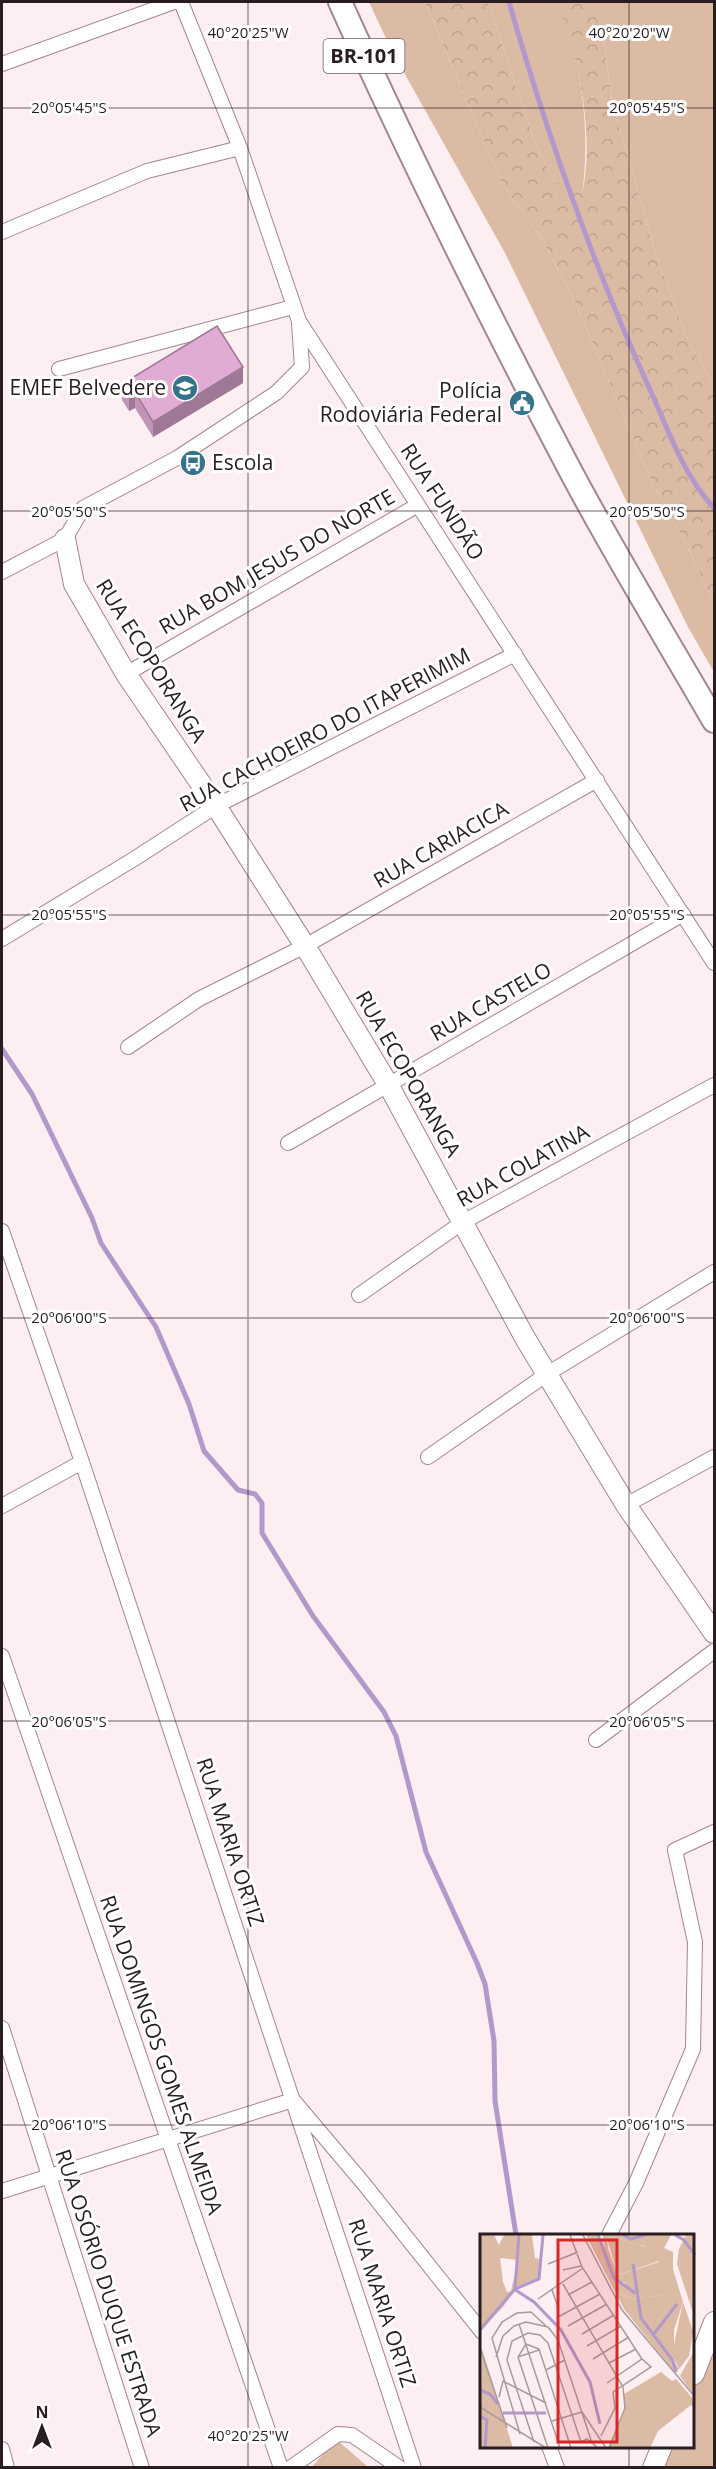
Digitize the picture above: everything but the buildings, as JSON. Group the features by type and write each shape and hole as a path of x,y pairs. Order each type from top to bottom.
{"main road":[{"name":"BR-101","path":"340,2 388,110 571,471 714,721"},
{"path":"350,2 388,110"}],"street":[{"path":"2,64 174,2"},
{"name":"RUA FUNDÃO","path":"181,2 240,148 292,307 299,321 714,963"},
{"path":"2,232 147,171 240,148"},
{"path":"59,369 292,307"},
{"path":"2,572 65,539 84,508 177,458 276,393 302,367 299,321"},
{"name":"RUA BOM JESUS DO NORTE","path":"126,674 418,505"},
{"name":"RUA ECOPORANGA","path":"65,539 74,584 126,674 216,806 305,946 389,1086 525,1338 626,1505 714,1633"},
{"name":"RUA CACHOEIRO DO ITAPERIMIM","path":"2,939 216,806 515,654"},
{"name":"RUA CARIACICA","path":"128,1047 199,999 305,946 597,780"},
{"name":"RUA CASTELO","path":"288,1143 683,914"},
{"name":"RUA COLATINA","path":"359,1295 464,1222 714,1085"},
{"name":"RUA MARIA ORTIZ","path":"2,1231 82,1462 414,2468"},
{"path":"428,1457 547,1374 714,1272"},
{"path":"626,1505 714,1457"},
{"path":"2,1506 82,1462"},
{"path":"596,1740 714,1651"},
{"name":"RUA DOMINGOS GOMES ALMEIDA","path":"2,1656 281,2468"},
{"path":"610,2234 636,2183 693,2049 695,1942 675,1850 714,1832"},
{"name":"RUA OSÓRIO DUQUE ESTRADA","path":"2,2028 142,2468"},
{"path":"2,2191 293,2100 364,2184 480,2329"},
{"path":"695,2369 714,2322"},
{"path":"290,2468 338,2434 352,2435 400,2468"},
{"path":"550,2448 557,2468"},
{"path":"653,2468 661,2448"},
{"path":"2,2449 8,2468"}],"green space":[{"path":"369,2 425,2 502,184 542,239 575,302 653,485 690,552 714,603 714,672 688,627 505,253 392,51"},
{"path":"425,2 488,2 534,140 553,180 582,194 587,148 583,97 572,47 557,2 602,2 602,25 612,101 657,258 688,340 714,385 714,603 690,552 653,485 575,302 542,239 502,184"},
{"path":"488,2 557,2 573,48 582,97 585,121 585,171 582,195 553,180 534,140"},
{"path":"602,2 714,2 714,385 688,340 657,258 612,101 602,25"},
{"path":"714,2322 714,2467 652,2468 661,2448 695,2448 695,2369"},
{"path":"336,2439 368,2467 311,2468"}],"waterway":[{"path":"509,2 556,151 610,297 678,453 694,482 714,508"},
{"path":"2,1049 32,1094 92,1218 101,1243 156,1327 189,1404 204,1451 238,1490 255,1494 262,1503 262,1533 313,1616 384,1712 396,1736 426,1852 485,1984 494,2041 495,2101 516,2234"}],"place":[{"name":"EMEF Belvedere","path":"185,388"},
{"name":"Polícia Rodoviária Federal","path":"522,403"},
{"name":"Escola","path":"193,463"}]}
